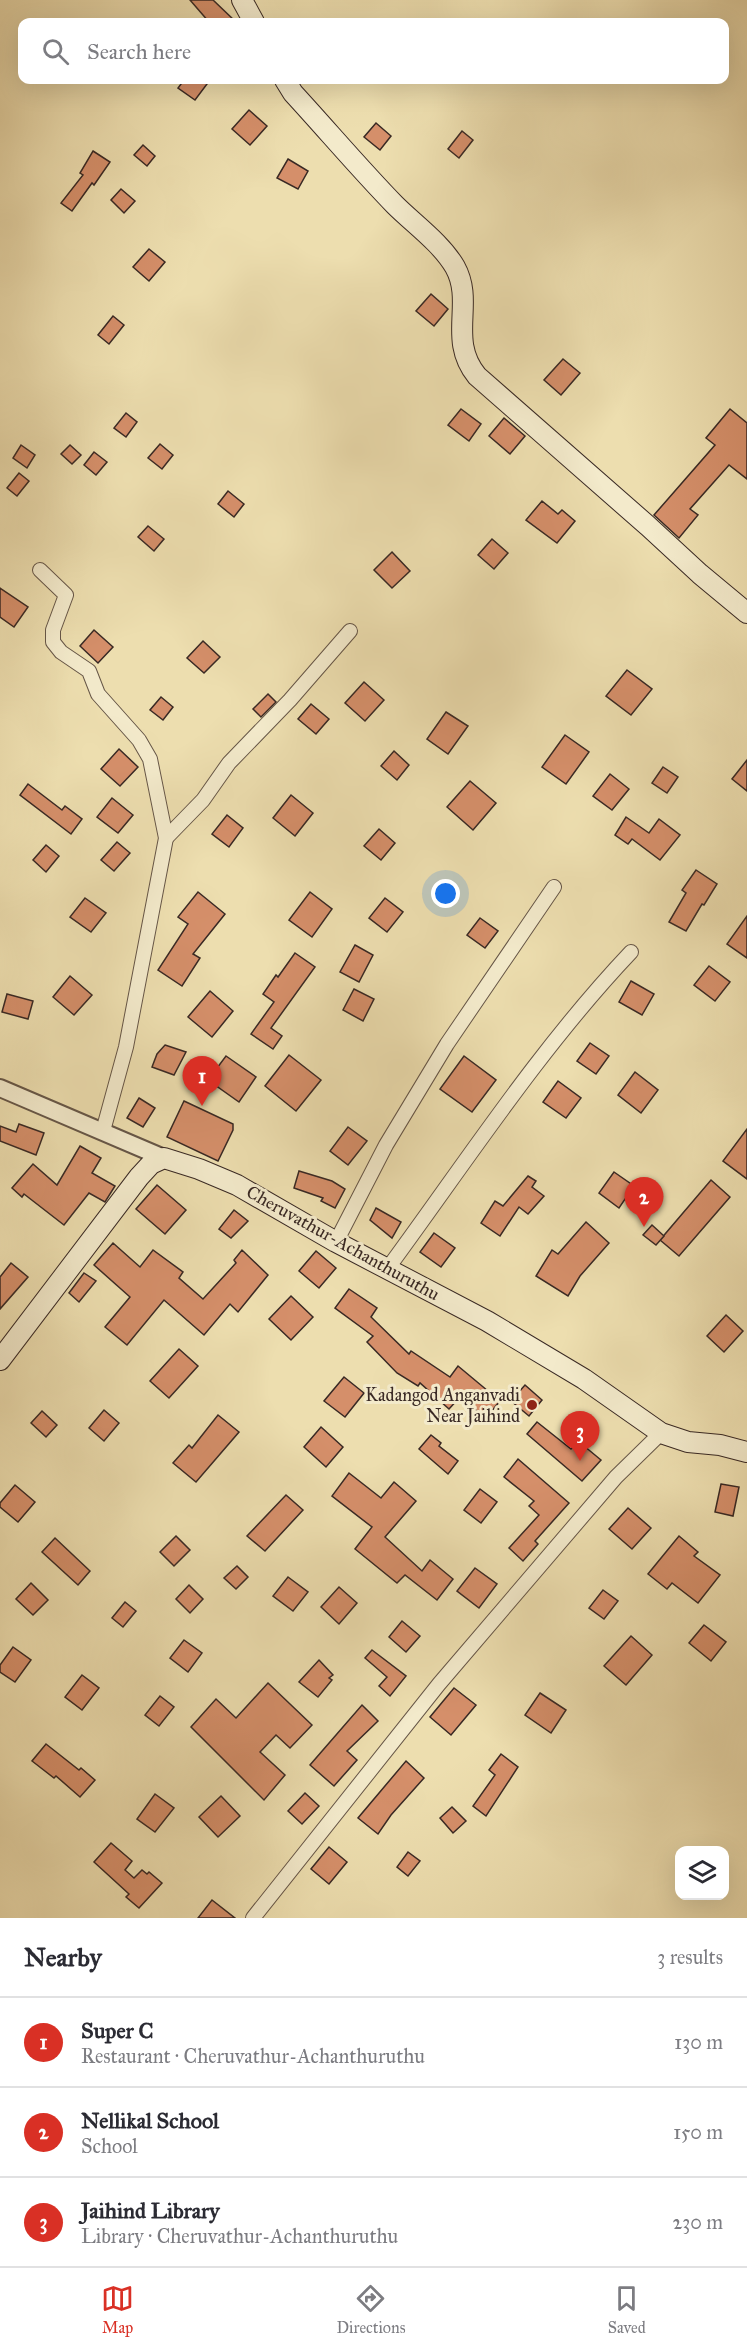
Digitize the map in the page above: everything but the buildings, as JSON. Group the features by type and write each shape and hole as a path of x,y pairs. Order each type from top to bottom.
{"main road":[{"path":"242,0 252,18"},
{"path":"287,84 293,93 390,200 454,265 462,282 462,351 468,365 477,376 747,613"},
{"path":"0,1360 139,1177 151,1164 164,1158"},
{"name":"Cheruvathur-Achanthuruthu","path":"164,1158 199,1169 237,1185 336,1242 487,1321 584,1378 661,1432 688,1442 720,1445 747,1452"}],"street":[{"path":"40,570 66,595 53,630 53,642 62,652 89,671 98,694 139,740 150,759 166,838 126,1047 103,1131"},
{"path":"166,838 203,800 229,763 290,700 350,631"},
{"path":"336,1242 386,1145 447,1044 554,887"},
{"path":"388,1268 561,1035 602,983 631,952"},
{"path":"0,1088 164,1158"},
{"path":"253,1918 439,1684 616,1477 661,1432"}],"place":[{"name":"Super C","path":"202,1106"},
{"name":"Nellikal School","path":"644,1227"},
{"name":"Kadangod Anganvadi Near Jaihind","path":"532,1405"},
{"name":"Jaihind Library","path":"580,1461"}]}
